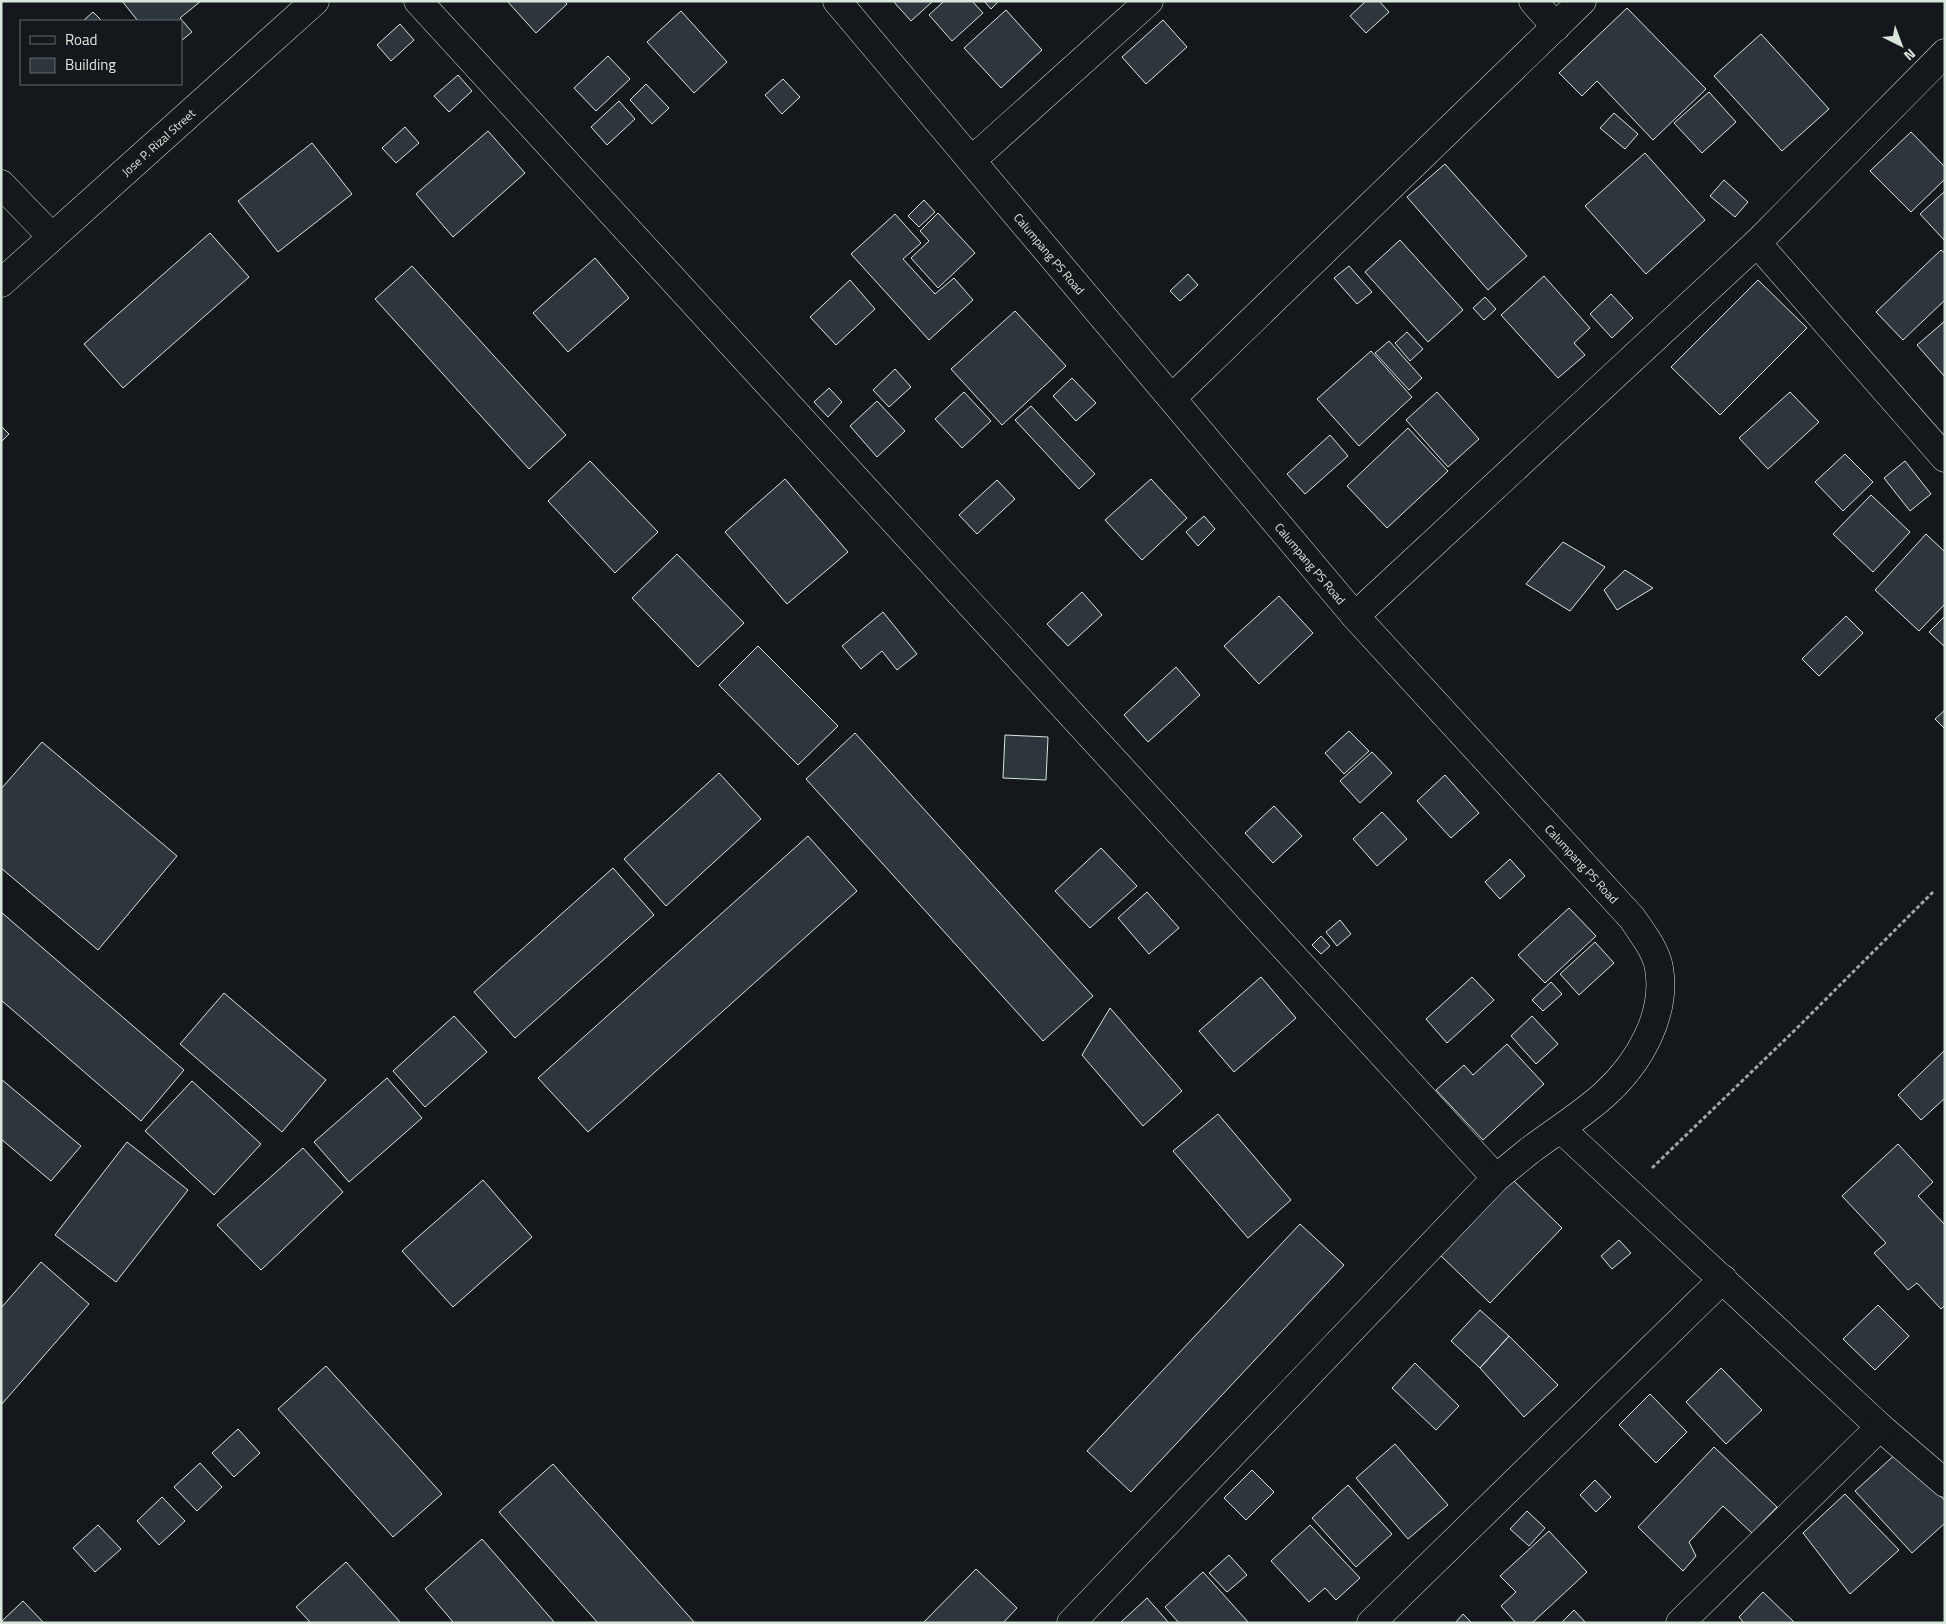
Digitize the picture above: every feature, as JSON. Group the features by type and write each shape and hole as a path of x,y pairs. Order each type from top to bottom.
{"street":[{"name":"Jose P. Rizal Street","path":"1,283 315,1"},
{"path":"418,1 1496,1178"},
{"name":"Calumpang PS Road","path":"837,1 1355,616 1632,918 1649,942 1659,967 1660,995 1654,1021 1634,1062 1606,1093 1561,1129 1529,1150 1496,1178 1071,1623"},
{"path":"972,160 1150,1"},
{"path":"1533,1 1556,27"},
{"path":"1172,398 1582,1"},
{"path":"1355,616 1757,243 1945,53"},
{"path":"1,184 52,237"},
{"path":"1757,243 1945,458"},
{"path":"1561,1129 1880,1427 1945,1483"},
{"path":"1371,1623 1723,1279"},
{"path":"1680,1623 1880,1427"}],"path":[{"path":"1628,1191 1796,1029 1933,892"}],"building":[{"path":"122,1 201,1 180,18 182,20 137,20"},
{"path":"507,1 565,1 567,4 536,33"},
{"path":"893,1 933,1 911,21"},
{"path":"944,1 972,1 983,13 952,41 929,15"},
{"path":"984,1 999,1 991,9"},
{"path":"1366,1 1379,1 1389,12 1366,33 1350,16"},
{"path":"1627,8 1706,89 1653,140 1597,81 1582,96 1559,73"},
{"path":"1006,10 1042,50 1001,88 964,48"},
{"path":"681,11 727,62 694,93 647,42"},
{"path":"93,12 101,20 84,20"},
{"path":"182,20 192,32 182,40"},
{"path":"1163,20 1187,47 1146,84 1122,57"},
{"path":"400,24 414,40 391,61 377,45"},
{"path":"1761,34 1829,109 1782,151 1714,76"},
{"path":"608,56 630,79 596,111 574,88"},
{"path":"458,75 472,91 449,112 434,96"},
{"path":"783,79 800,97 782,114 765,95"},
{"path":"646,84 669,108 652,124 630,100"},
{"path":"1709,92 1736,122 1702,153 1674,123"},
{"path":"619,101 635,119 607,145 591,127"},
{"path":"1614,113 1638,134 1625,149 1600,128"},
{"path":"405,127 419,143 396,163 382,148"},
{"path":"488,131 525,173 453,237 416,194"},
{"path":"1911,132 1945,167 1945,179 1911,212 1870,171"},
{"path":"312,143 352,194 278,252 238,201"},
{"path":"1645,153 1705,220 1646,274 1585,206"},
{"path":"1445,164 1527,256 1488,290 1407,197"},
{"path":"1724,180 1748,202 1735,217 1710,196"},
{"path":"1945,191 1945,241 1920,214"},
{"path":"924,200 935,212 919,227 908,216"},
{"path":"938,213 975,253 938,288 911,258 929,241 920,231"},
{"path":"895,214 921,243 903,259 935,294 954,278 973,300 929,340 851,254"},
{"path":"210,233 249,277 123,388 84,344"},
{"path":"1400,240 1463,310 1428,342 1365,272"},
{"path":"1941,250 1945,253 1945,300 1903,340 1876,312"},
{"path":"595,258 629,298 568,352 533,313"},
{"path":"412,266 566,435 529,469 375,299"},
{"path":"1349,266 1372,292 1357,304 1334,278"},
{"path":"1188,274 1198,285 1180,301 1170,291"},
{"path":"1544,276 1590,328 1574,343 1585,355 1558,378 1501,315"},
{"path":"850,280 875,309 836,345 810,317"},
{"path":"1758,280 1807,328 1720,415 1671,367"},
{"path":"1611,294 1633,318 1612,338 1590,314"},
{"path":"1485,297 1496,309 1484,320 1473,308"},
{"path":"1015,311 1066,366 1002,425 951,369"},
{"path":"1945,321 1945,377 1917,345"},
{"path":"1407,332 1423,349 1410,361 1395,343"},
{"path":"1389,341 1422,378 1409,390 1375,353"},
{"path":"1371,351 1412,397 1359,446 1317,399"},
{"path":"895,369 911,387 889,407 873,390"},
{"path":"1072,378 1096,403 1076,421 1053,396"},
{"path":"829,388 842,402 828,417 814,402"},
{"path":"964,392 991,421 962,448 935,419"},
{"path":"1437,392 1479,439 1448,467 1406,420"},
{"path":"1790,392 1819,422 1768,469 1739,438"},
{"path":"877,401 905,431 877,457 850,426"},
{"path":"1031,406 1095,474 1079,489 1015,420"},
{"path":"1,426 9,434 1,442"},
{"path":"1408,428 1448,471 1387,528 1347,486"},
{"path":"1330,435 1348,456 1305,494 1287,474"},
{"path":"1845,454 1873,482 1843,511 1815,482"},
{"path":"590,461 658,532 615,573 548,501"},
{"path":"1905,461 1931,494 1910,511 1884,478"},
{"path":"785,479 848,552 787,604 725,532"},
{"path":"1151,479 1187,518 1142,560 1105,520"},
{"path":"997,480 1015,499 977,534 959,515"},
{"path":"1871,495 1910,532 1873,572 1833,534"},
{"path":"1204,516 1215,529 1198,546 1186,532"},
{"path":"1926,534 1945,552 1945,604 1919,631 1875,590"},
{"path":"1563,542 1605,567 1570,611 1526,584"},
{"path":"677,554 744,623 698,667 632,598"},
{"path":"1625,570 1653,588 1617,610 1604,590"},
{"path":"1082,592 1102,615 1068,646 1047,624"},
{"path":"1279,596 1313,633 1259,684 1224,646"},
{"path":"883,612 917,654 897,670 882,651 861,669 842,646"},
{"path":"1846,616 1863,633 1819,676 1802,659"},
{"path":"1945,616 1945,647 1929,632"},
{"path":"758,646 838,726 798,765 719,685"},
{"path":"1176,667 1200,695 1148,742 1124,715"},
{"path":"1945,710 1945,729 1935,719"},
{"path":"1349,731 1369,751 1344,774 1325,753"},
{"path":"855,733 1093,996 1043,1041 806,779"},
{"path":"1005,735 1048,737 1046,780 1003,778"},
{"path":"42,742 177,856 98,950 1,868 1,789"},
{"path":"1372,752 1392,773 1360,803 1340,781"},
{"path":"719,773 761,819 666,906 624,859"},
{"path":"1445,775 1479,813 1451,838 1417,801"},
{"path":"1274,806 1302,836 1273,863 1245,833"},
{"path":"1382,812 1407,839 1377,866 1353,839"},
{"path":"808,836 857,891 588,1132 538,1078"},
{"path":"1101,848 1137,886 1090,928 1055,891"},
{"path":"1510,859 1525,876 1500,899 1485,882"},
{"path":"613,868 654,915 515,1038 474,992"},
{"path":"1147,892 1179,928 1149,954 1118,918"},
{"path":"1569,908 1596,936 1545,983 1518,955"},
{"path":"1,912 184,1070 141,1121 1,1000"},
{"path":"1340,920 1351,934 1337,946 1326,932"},
{"path":"1321,936 1330,946 1321,954 1312,945"},
{"path":"1595,942 1614,963 1579,995 1560,974"},
{"path":"1261,977 1296,1018 1234,1072 1199,1031"},
{"path":"1472,977 1494,1000 1447,1043 1426,1019"},
{"path":"1551,982 1562,994 1543,1011 1532,1000"},
{"path":"224,993 326,1080 282,1132 180,1044"},
{"path":"1110,1008 1182,1091 1143,1126 1082,1055"},
{"path":"454,1016 487,1052 425,1107 393,1071"},
{"path":"1532,1016 1558,1044 1536,1064 1511,1036"},
{"path":"1507,1044 1544,1084 1483,1140 1436,1090 1464,1065 1473,1075"},
{"path":"1945,1050 1945,1098 1921,1120 1898,1095"},
{"path":"387,1078 422,1118 349,1182 314,1142"},
{"path":"1,1079 81,1146 51,1181 1,1139"},
{"path":"192,1081 261,1144 214,1195 145,1131"},
{"path":"1218,1114 1291,1200 1248,1238 1173,1151"},
{"path":"127,1142 188,1190 116,1282 55,1235"},
{"path":"1898,1144 1933,1182 1918,1196 1945,1225 1945,1305 1941,1309 1917,1283 1908,1290 1874,1253 1886,1243 1842,1196"},
{"path":"303,1148 343,1192 261,1270 217,1225"},
{"path":"483,1180 532,1237 453,1307 402,1251"},
{"path":"1513,1180 1562,1228 1490,1303 1440,1255"},
{"path":"1300,1224 1344,1265 1131,1492 1087,1451"},
{"path":"1619,1240 1631,1253 1612,1269 1601,1256"},
{"path":"41,1262 89,1304 1,1405 1,1308"},
{"path":"1878,1305 1909,1336 1875,1370 1843,1339"},
{"path":"1480,1310 1509,1336 1480,1368 1451,1341"},
{"path":"1509,1336 1558,1385 1524,1417 1480,1368"},
{"path":"1415,1363 1459,1406 1436,1430 1392,1388"},
{"path":"326,1366 442,1494 393,1537 278,1409"},
{"path":"1721,1368 1762,1410 1726,1444 1686,1402"},
{"path":"1650,1394 1687,1432 1656,1463 1619,1425"},
{"path":"238,1429 260,1453 234,1477 212,1453"},
{"path":"1395,1444 1448,1505 1408,1539 1356,1478"},
{"path":"1714,1447 1777,1507 1752,1533 1723,1506 1689,1542 1696,1556 1683,1571 1638,1527"},
{"path":"1899,1451 1945,1501 1945,1523 1912,1553 1855,1491"},
{"path":"200,1463 222,1487 197,1511 174,1487"},
{"path":"553,1464 695,1623 598,1623 499,1512"},
{"path":"1252,1470 1274,1492 1246,1520 1224,1498"},
{"path":"1595,1480 1611,1497 1596,1512 1580,1495"},
{"path":"1348,1485 1392,1534 1356,1567 1312,1518"},
{"path":"1845,1494 1899,1550 1850,1594 1803,1533"},
{"path":"162,1497 185,1521 159,1545 137,1521"},
{"path":"1527,1511 1545,1528 1529,1546 1510,1529"},
{"path":"98,1525 121,1549 95,1572 73,1548"},
{"path":"1310,1525 1360,1578 1336,1600 1325,1588 1309,1602 1271,1561"},
{"path":"1549,1531 1587,1572 1532,1623 1516,1623 1501,1606 1516,1592 1500,1576"},
{"path":"482,1539 555,1623 454,1623 425,1589"},
{"path":"1229,1555 1247,1575 1227,1592 1209,1573"},
{"path":"346,1562 401,1623 311,1623 296,1607"},
{"path":"976,1569 1017,1608 1003,1623 923,1623"},
{"path":"1203,1572 1249,1623 1179,1623 1165,1607"},
{"path":"1763,1592 1795,1623 1744,1623 1739,1617"},
{"path":"1147,1598 1169,1623 1120,1623"},
{"path":"23,1601 44,1623 1,1623 1,1622"},
{"path":"1574,1610 1586,1623 1561,1623"},
{"path":"1463,1614 1472,1623 1455,1623"}]}
